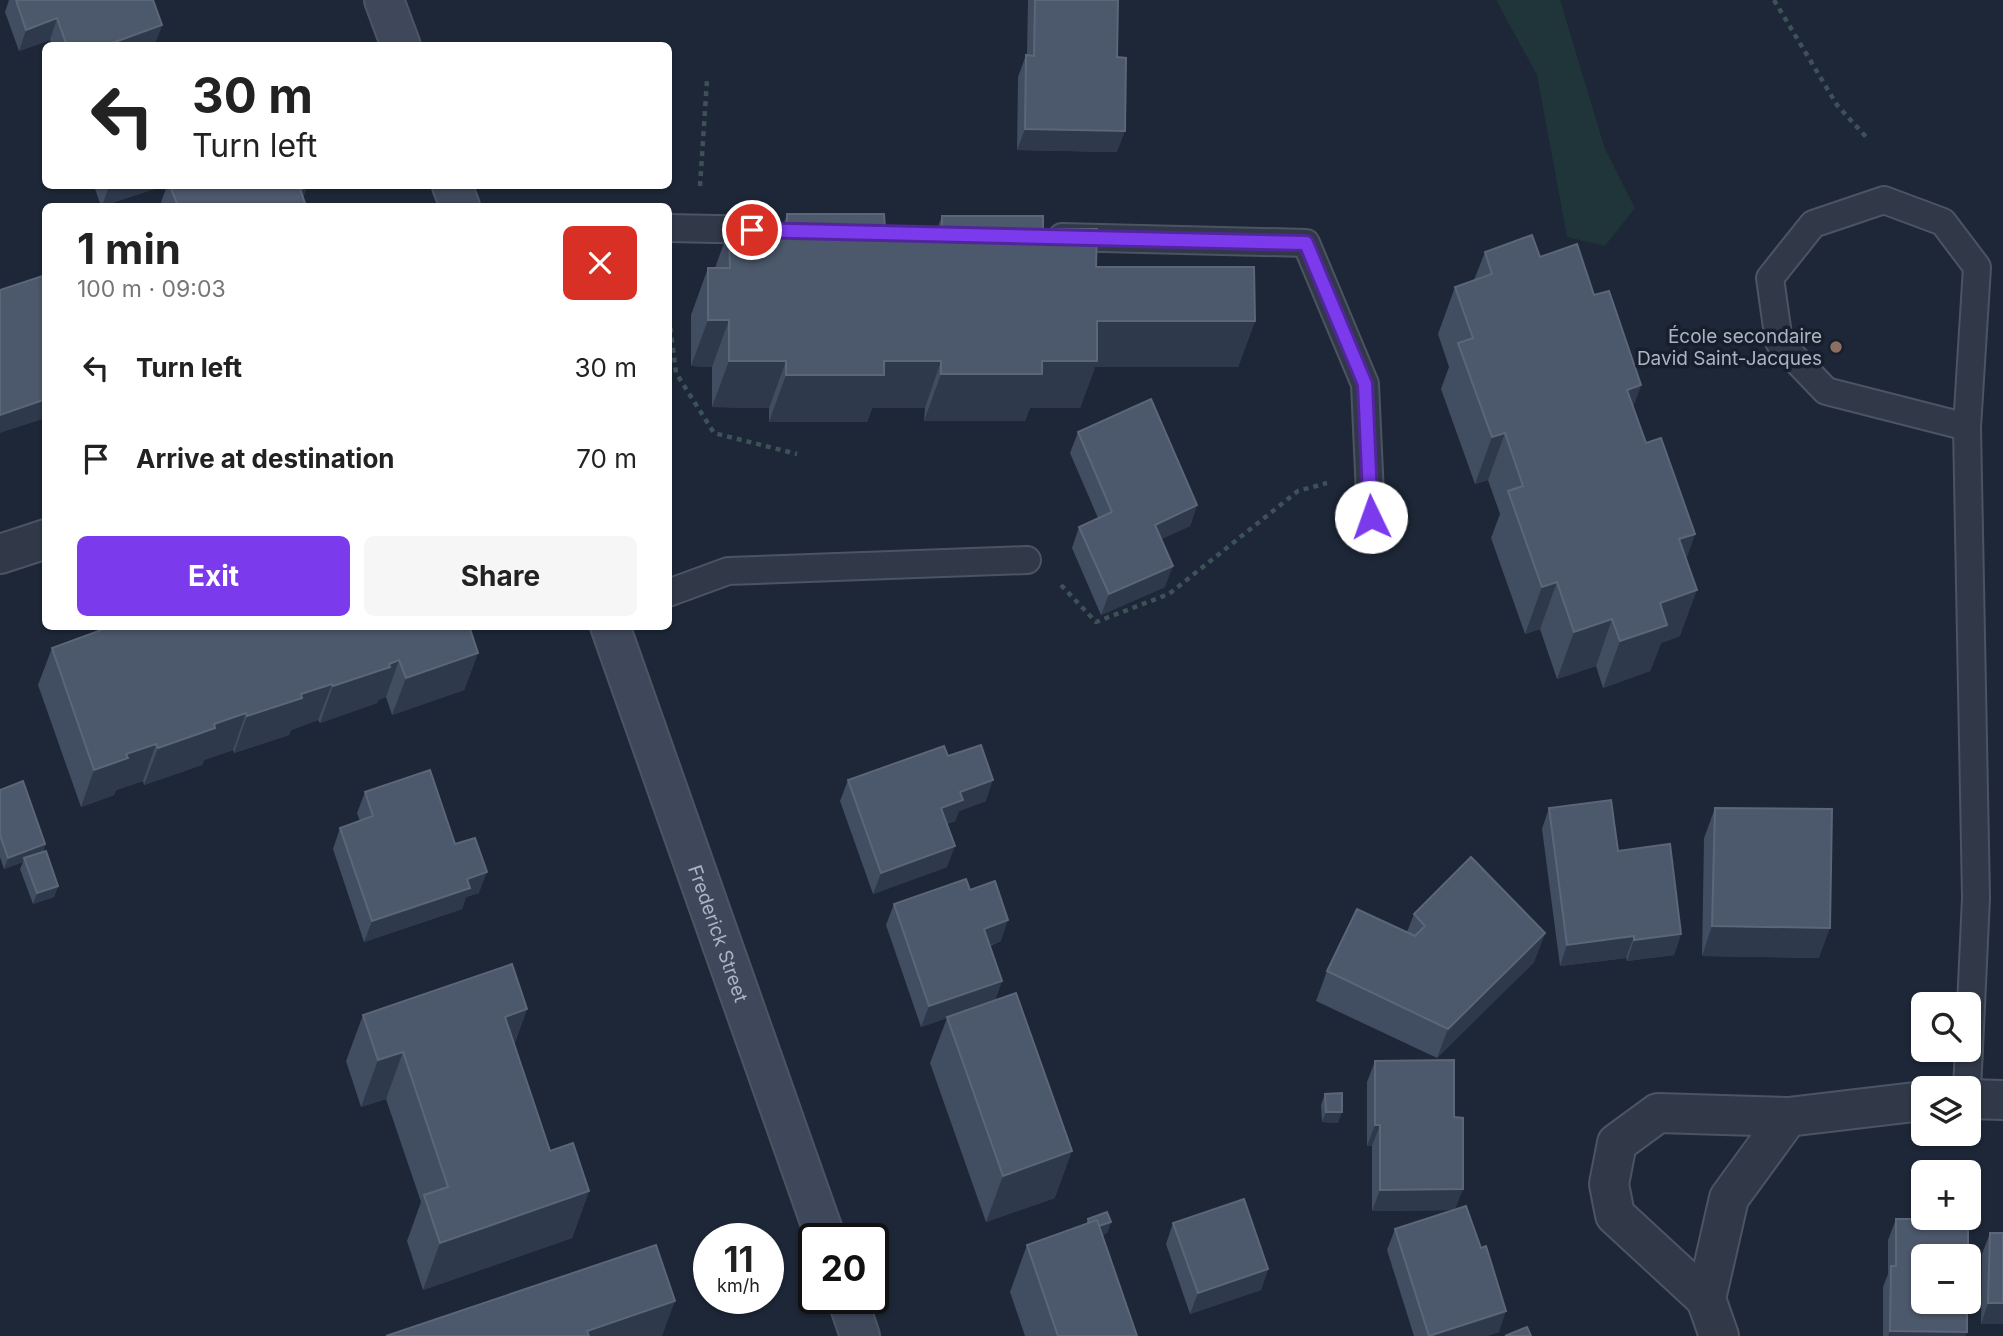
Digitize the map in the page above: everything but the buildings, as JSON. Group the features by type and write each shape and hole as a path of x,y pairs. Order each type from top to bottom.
{"main road":[{"path":"384,0 400,42"},
{"name":"Frederick Street","path":"611,630 820,1223"},
{"path":"852,1314 860,1336"}],"street":[{"path":"0,554 42,540"},
{"path":"1981,1099 2003,1100"},
{"path":"1719,1336 1706,1299 1615,1215 1609,1184 1617,1143 1658,1113 1788,1118 1911,1103"},
{"path":"1706,1299 1729,1198 1788,1118"}],"lane":[{"path":"1968,426 1826,391 1779,342 1770,278 1813,224 1884,200 1943,222 1977,267 1968,426 1976,898 1972,992"},
{"path":"672,228 794,231"},
{"path":"1043,237 1306,243 1365,384 1371,517"},
{"path":"672,592 728,571 1027,560"}],"path":[{"path":"1774,0 1837,105 1867,138"},
{"path":"697,229 707,80"},
{"path":"672,340 676,373 714,433 797,454"},
{"path":"1027,560 1047,571 1096,622 1169,594 1298,491 1369,472"}],"green space":[{"path":"1496,0 1560,0 1605,149 1635,208 1605,246 1567,237 1537,75"}],"place":[{"name":"École secondaire David Saint-Jacques","path":"1836,347"}],"route":[{"path":"752,230 1306,243 1365,384 1371,517"}]}
